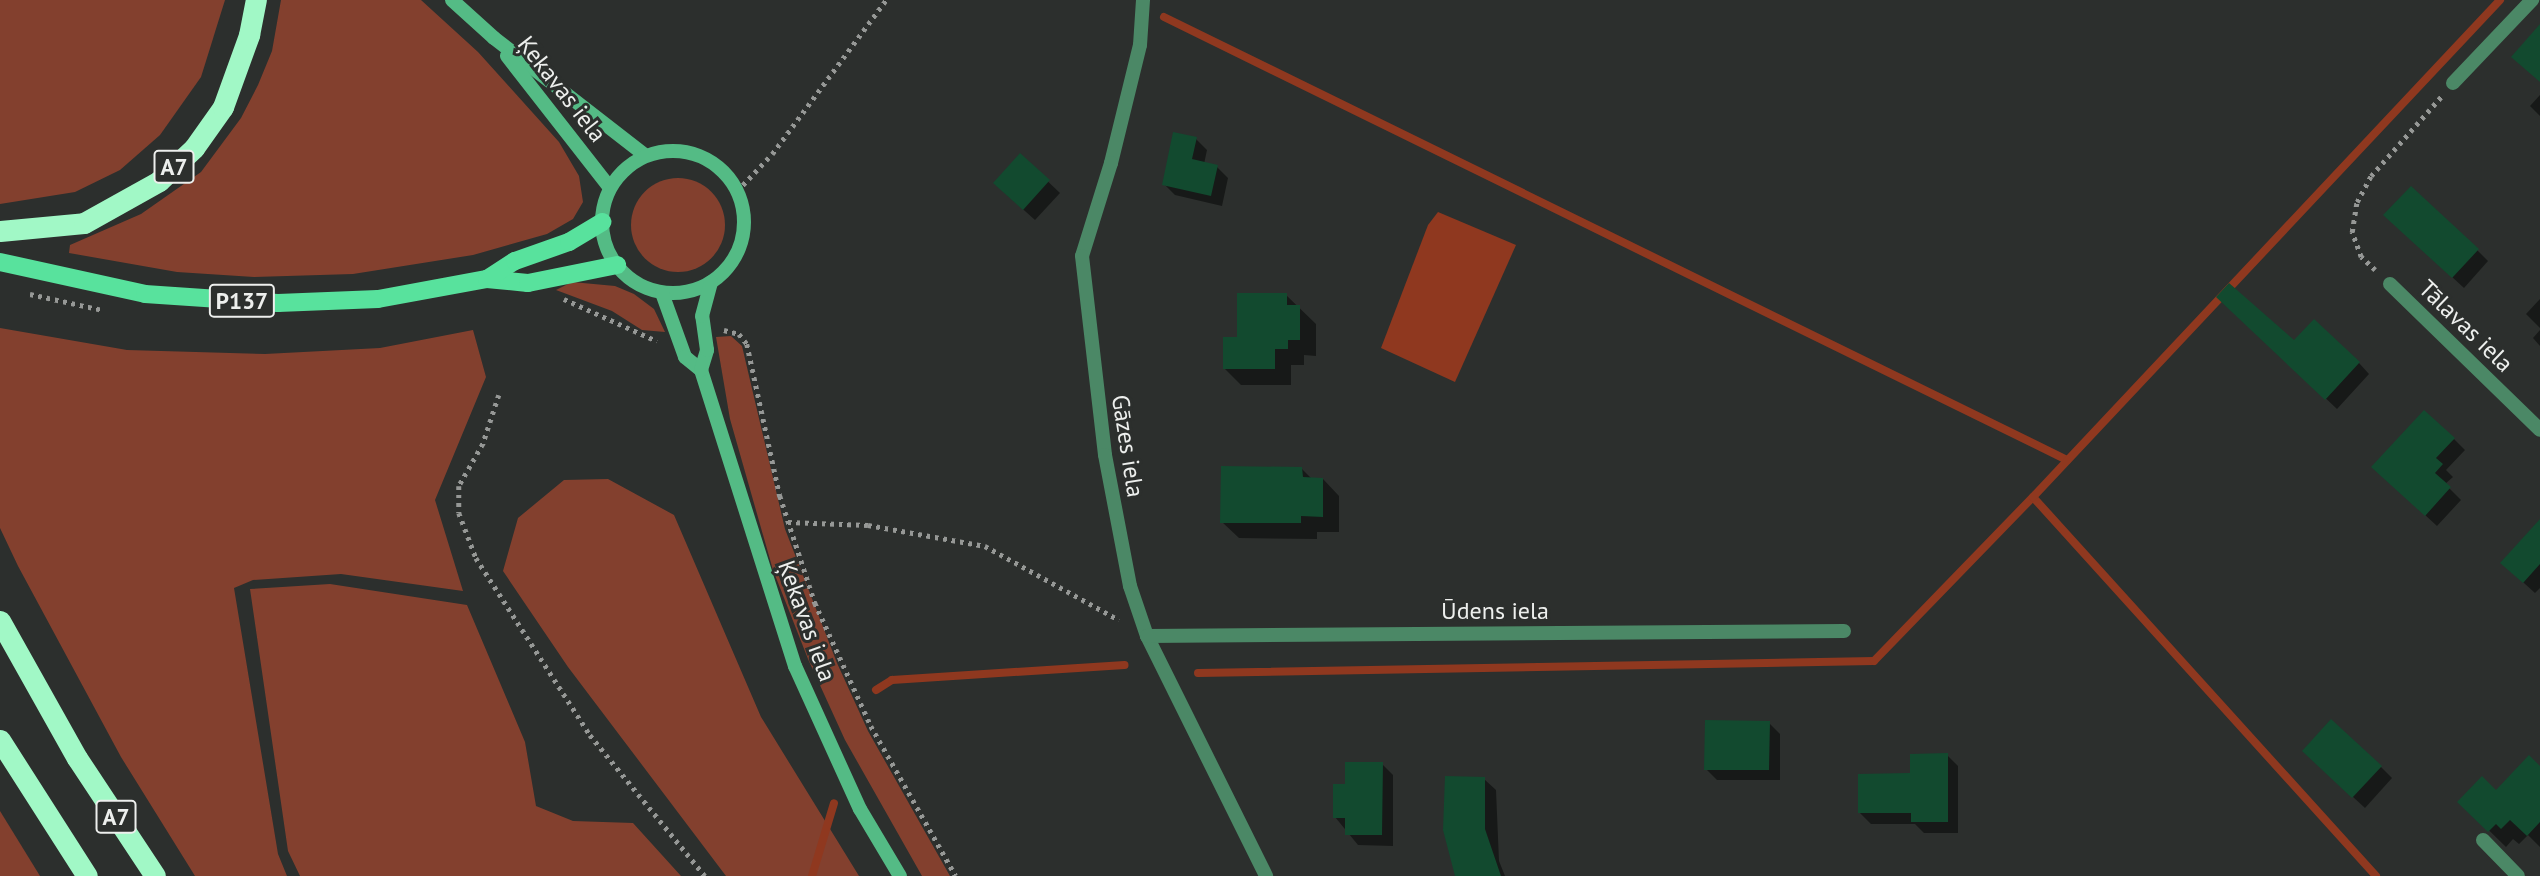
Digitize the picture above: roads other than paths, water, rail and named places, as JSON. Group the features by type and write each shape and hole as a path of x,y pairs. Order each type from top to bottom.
{"highway":[{"name":"A7","path":"0,231 83,223 159,181 194,148 223,107 249,36 256,0"},
{"name":"A7","path":"0,621 76,758 155,876"},
{"name":"A7","path":"0,740 87,876"}],"main road":[{"path":"452,0 494,38"},
{"name":"Ķekavas iela","path":"494,38 646,156"},
{"name":"Ķekavas iela","path":"494,38 610,188 621,173 646,156 665,150 690,152 713,162 737,191 745,226 739,250 711,282 702,316 707,350 701,370"},
{"path":"610,188 602,222 617,265 635,282 662,293 681,293 711,282"},
{"name":"P137","path":"487,279 515,261 569,242 602,222"},
{"name":"P137","path":"0,262 145,294 225,301 377,299 487,279 528,283 617,265"},
{"name":"Ķekavas iela","path":"662,293 685,356 701,370 795,666 860,809 900,876"}],"street":[{"name":"Gāzes iela","path":"1143,0 1140,45 1111,163 1082,256 1105,455 1130,586 1147,636 1266,876"},
{"path":"2453,83 2532,0"},
{"name":"Tālavas iela","path":"2390,284 2540,430"},
{"name":"Ūdens iela","path":"1147,636 1844,631"},
{"path":"2483,839 2518,876"}],"waterway":[{"path":"2376,876 2033,497 2500,0"},
{"path":"1164,17 2067,460"},
{"path":"1198,673 1874,661 2033,497"},
{"path":"876,690 892,680 1125,665"},
{"path":"812,876 834,803"}]}
